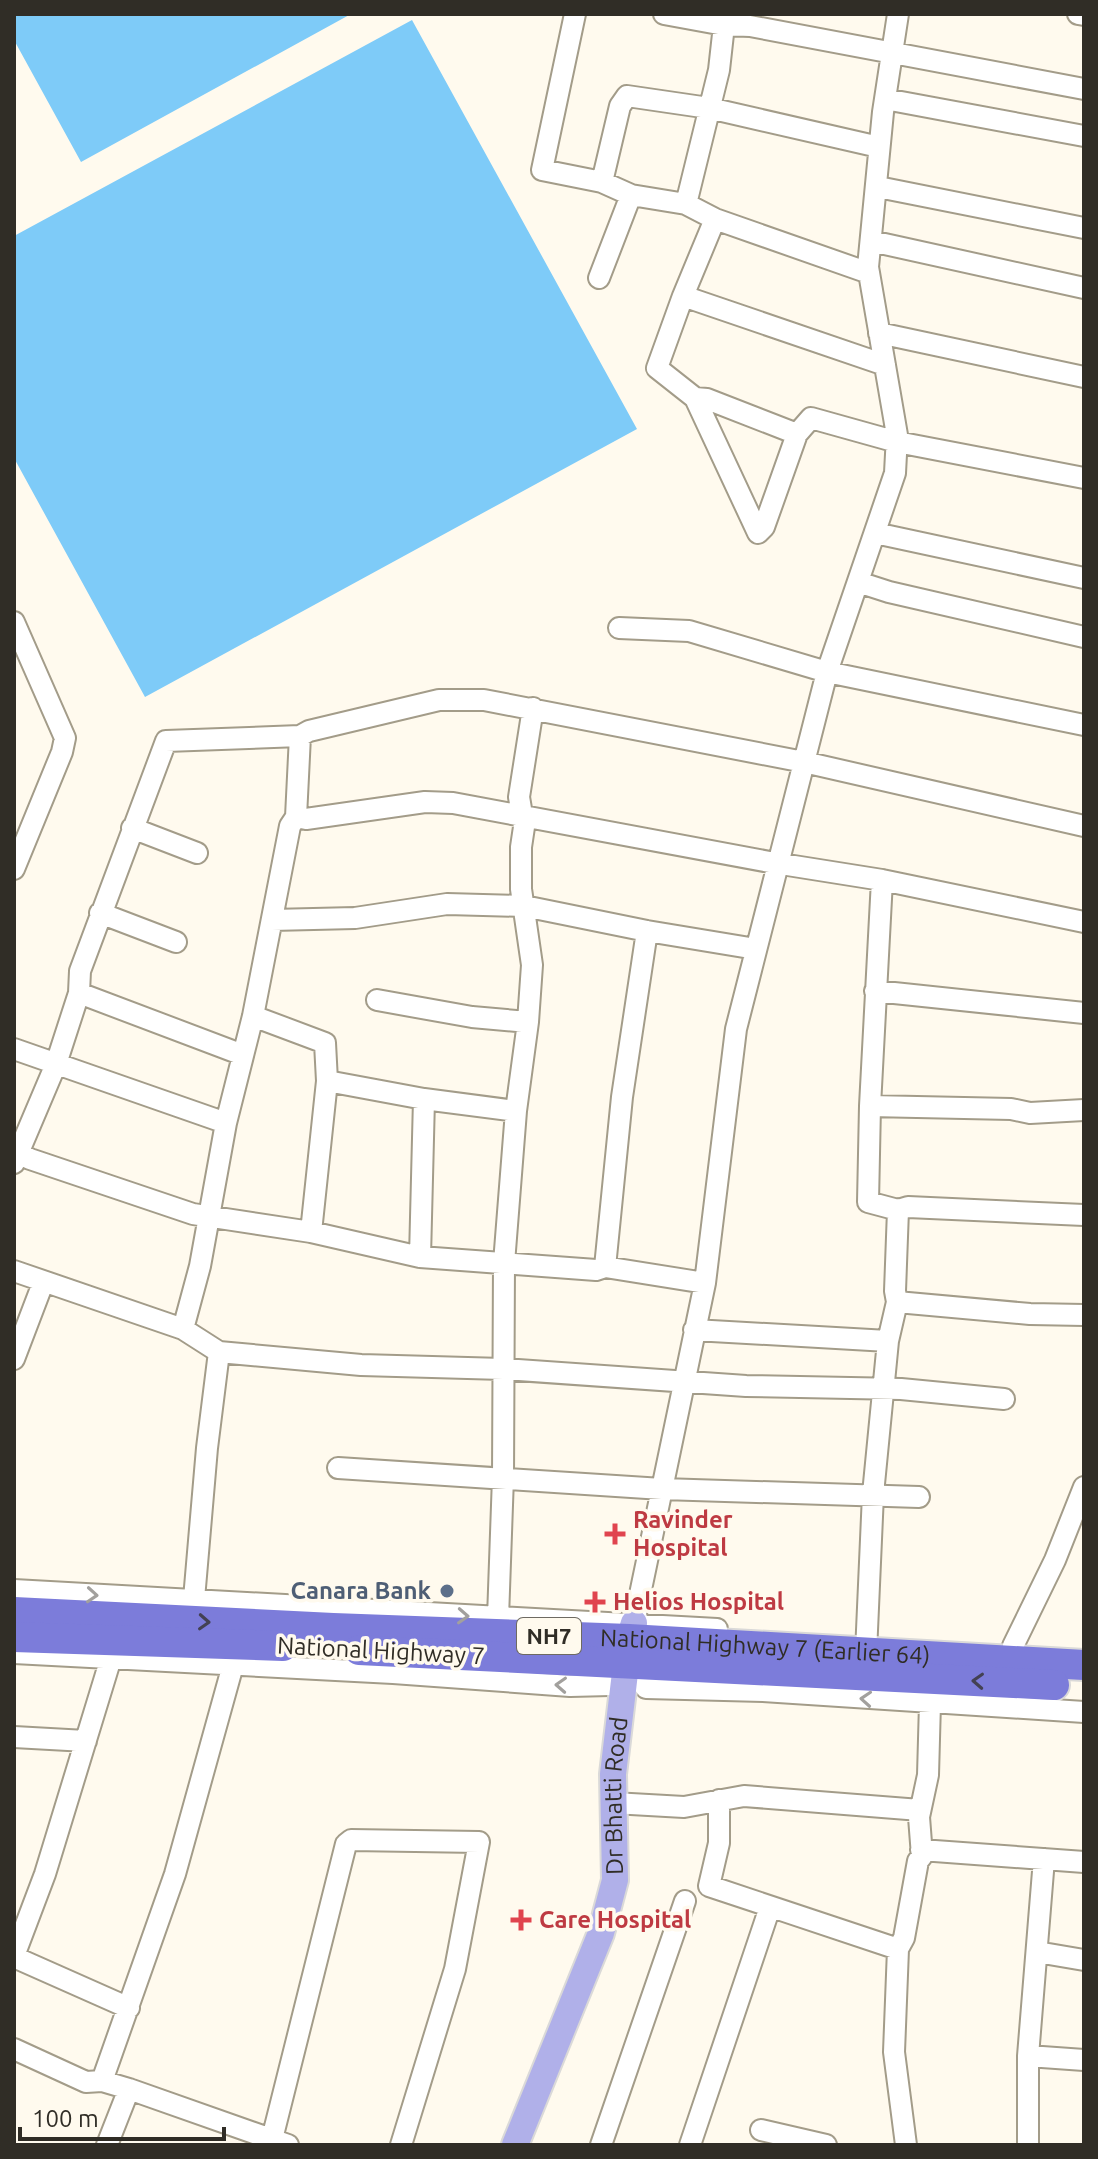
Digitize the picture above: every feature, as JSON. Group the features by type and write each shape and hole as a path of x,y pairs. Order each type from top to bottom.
{"highway":[{"name":"National Highway 7 (Earlier 64)","path":"14,1612 630,1642 866,1645 1084,1665"},
{"name":"National Highway 7","path":"14,1637 630,1642 1084,1686"}],"main road":[{"name":"Dr Bhatti Road","path":"515,2145 601,1933 615,1880 613,1774 630,1642"}],"street":[{"path":"575,14 541,169 602,182 631,195 686,204 715,219 869,273"},
{"path":"664,14 724,25 750,26 1084,89"},
{"path":"14,1653 570,1686 610,1685 630,1642 705,1283 736,1029 827,672 895,473 897,442 869,273 879,147 898,14"},
{"path":"686,204 719,70 724,25"},
{"path":"602,182 620,106 627,96 709,108 879,147"},
{"path":"885,99 1084,136"},
{"path":"878,187 1084,228"},
{"path":"599,278 631,195"},
{"path":"715,219 657,368 695,398 758,533 764,527 797,434 811,418 897,442 1084,478"},
{"path":"871,241 1084,288"},
{"path":"683,296 885,365"},
{"path":"879,333 1084,377"},
{"path":"695,398 707,399 797,434"},
{"path":"875,533 1084,577"},
{"path":"858,582 1084,630"},
{"path":"858,582 1084,637"},
{"path":"14,622 65,738 14,869"},
{"path":"619,628 689,631 827,672 1084,725"},
{"path":"705,1283 605,1267 596,1270 420,1257 311,1232 193,1214 16,1156 56,1064 79,993 80,971 166,741 300,736 309,731 439,700 484,700 804,762 1084,826"},
{"path":"498,1618 503,1477 504,1263 532,965 521,889 524,827 519,797 533,708"},
{"path":"183,1329 200,1266 226,1123 253,1016 290,826 296,817 300,736"},
{"path":"296,817 306,819 425,802 453,803 882,880 1084,922"},
{"path":"132,828 197,853"},
{"path":"882,880 868,1202 898,1210 908,1207 1084,1215"},
{"path":"272,920 355,918 447,904 524,906 756,949"},
{"path":"100,913 176,942"},
{"path":"605,1267 622,1097 647,931"},
{"path":"875,991 1084,1013"},
{"path":"79,993 243,1055"},
{"path":"377,1000 472,1017 528,1022"},
{"path":"253,1016 325,1043 327,1081 311,1232"},
{"path":"14,1049 226,1123"},
{"path":"327,1081 424,1099 516,1111"},
{"path":"420,1257 424,1099"},
{"path":"870,1106 1011,1109 1030,1113 1084,1110"},
{"path":"898,1210 897,1302 888,1341 873,1494 866,1645 1084,1650"},
{"path":"14,1271 183,1329 219,1352 361,1365 503,1369 746,1386 901,1389 1004,1399"},
{"path":"14,1359 43,1283"},
{"path":"897,1302 1030,1314 1084,1315"},
{"path":"694,1330 888,1341"},
{"path":"194,1599 219,1352"},
{"path":"338,1468 662,1489 919,1497"},
{"path":"1013,1646 1055,1560 1084,1487"},
{"path":"14,1590 498,1618 630,1642"},
{"path":"630,1642 646,1688 763,1691 1084,1712"},
{"path":"111,1658 45,1874 14,1957 129,2008"},
{"path":"102,2081 175,1874 233,1665"},
{"path":"906,2145 894,2052 898,1949 904,1938 921,1850 920,1810 928,1775 930,1703"},
{"path":"14,1737 86,1741"},
{"path":"613,1803 684,1807 744,1796 920,1810"},
{"path":"719,1800 719,1843 709,1886 898,1949"},
{"path":"14,2049 86,2082 102,2081 129,2089 248,2138 280,2142 346,1844 351,1840 479,1842 455,1969 401,2145"},
{"path":"921,1850 1084,1862"},
{"path":"1028,2145 1028,2056 1044,1859"},
{"path":"601,2145 685,1901"},
{"path":"690,2145 770,1907"},
{"path":"1037,1952 1084,1960"},
{"path":"1028,2056 1084,2060"},
{"path":"107,2145 129,2089"},
{"path":"761,2130 826,2145"}],"water":[{"path":"14,14 351,14 81,162 14,40"},
{"path":"412,20 637,429 145,697 14,458 14,236"}],"place":[{"name":"Ravinder Hospital","path":"615,1534"},
{"name":"Canara Bank","path":"447,1591"},
{"name":"Helios Hospital","path":"595,1602"},
{"name":"Care Hospital","path":"521,1920"}]}
